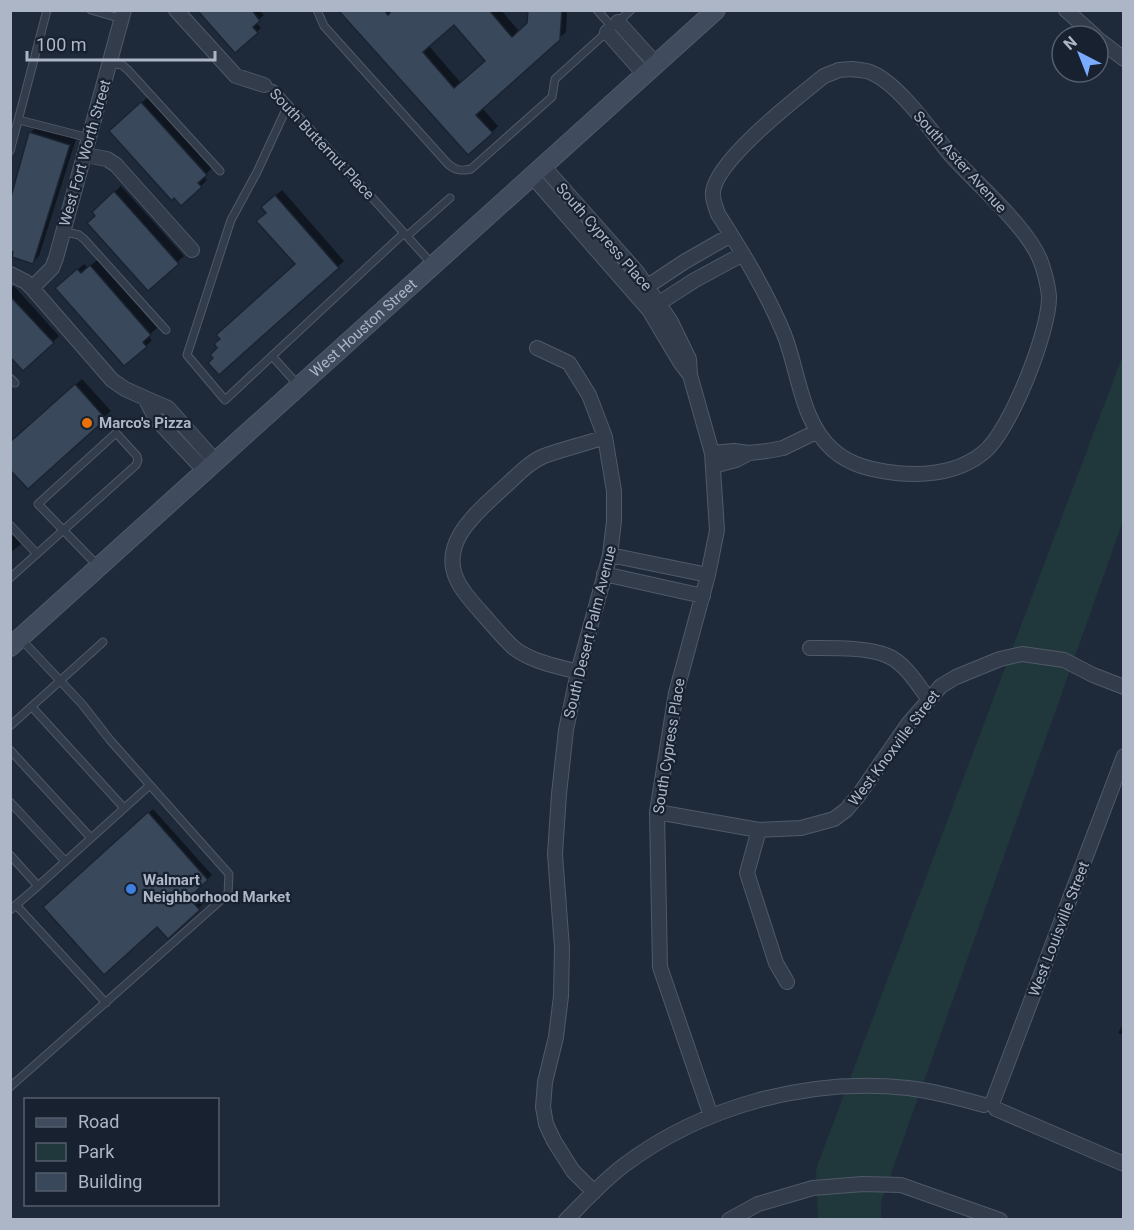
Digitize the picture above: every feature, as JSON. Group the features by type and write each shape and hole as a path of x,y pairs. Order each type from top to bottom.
{"main road":[{"name":"West Houston Street","path":"15,642 716,10"}],"street":[{"name":"South Butternut Place","path":"176,10 236,76 264,85"},
{"path":"1066,10 1082,24"},
{"name":"West Fort Worth Street","path":"32,288 52,268 123,14"},
{"path":"612,27 650,69"},
{"name":"South Aster Avenue","path":"731,235 718,214 713,191 722,170 739,150 824,76 839,70 852,69 869,72 887,82 1034,246 1049,295 1041,339 1008,422 995,441 983,453 966,463 931,475 881,471 862,467 848,460 833,451 816,432"},
{"path":"85,155 107,159 116,165 192,250"},
{"name":"South Cypress Place","path":"538,171 648,286 654,306 680,362 690,375 712,460 717,530 703,596 676,693 657,812 660,967 711,1116"},
{"name":"South Cypress Place","path":"538,171 654,306"},
{"path":"648,286 731,235 758,279 784,336 816,432 783,448 750,453 734,451 712,460"},
{"path":"654,306 743,254"},
{"path":"674,269 685,287"},
{"path":"10,274 26,282 32,288 111,380 125,389 168,408 211,467"},
{"name":"South Desert Palm Avenue","path":"537,348 569,363 590,395 605,437 614,491 615,521 610,555 578,672 566,730 555,854 562,948 561,996 556,1037 545,1082 543,1107 546,1124 554,1141 564,1154 579,1165 597,1190"},
{"path":"145,398 156,419 211,467"},
{"path":"163,425 174,415"},
{"path":"578,672 529,657 515,648 463,590 453,570 453,558 456,539 465,525 531,463 542,457 605,437"},
{"path":"610,555 708,576"},
{"path":"604,574 703,596"},
{"path":"810,648 841,647 889,656 910,674 929,700"},
{"name":"West Knoxville Street","path":"657,812 759,830 801,828 834,819 858,796 908,724 942,686 956,676 1000,659 1022,654 1064,660 1124,687"},
{"name":"West Louisville Street","path":"991,1105 1124,756"},
{"path":"759,830 747,873 776,963 787,982"},
{"path":"566,1220 622,1167 650,1148 711,1116 765,1098 824,1088 908,1088 991,1105 1124,1164"},
{"path":"729,1220 758,1204 813,1188 863,1184 902,1185 983,1217 1000,1220"}],"lane":[{"path":"10,151 47,10"},
{"path":"91,10 123,14"},
{"path":"317,10 324,26 448,164 459,170 471,169 552,97 555,79 631,10"},
{"path":"597,10 612,27"},
{"path":"110,63 122,65 128,70 220,171"},
{"name":"South Butternut Place","path":"264,85 274,89 434,266"},
{"path":"288,105 257,172 231,220 187,355 225,400 406,234 450,198"},
{"path":"19,120 89,138"},
{"path":"62,231 84,238 166,330"},
{"path":"272,356 300,387"},
{"path":"10,578 63,531 138,463 136,454 116,433 38,504 63,531 99,568"},
{"path":"10,525 37,554"},
{"path":"10,1087 228,894 229,874 60,681 15,642"},
{"path":"10,726 103,642"},
{"path":"32,707 124,808"},
{"path":"10,750 91,838"},
{"path":"106,1003 13,908 150,785"},
{"path":"10,802 65,861"},
{"path":"10,855 38,886"}],"green space":[{"path":"1123,355 1123,521 881,1202 881,1219 818,1219 816,1169"}],"building":[{"path":"197,10 252,10 260,21 253,27 258,33 235,53"},
{"path":"338,10 384,10 388,15 392,10 489,10 512,37 527,23 528,10 562,10 560,40 476,115 493,133 468,155","holes":["454,25 485,61 454,88 423,52"]},
{"path":"141,102 207,175 198,183 202,187 181,206 174,198 172,201 109,131"},
{"path":"29,132 70,145 33,264 12,257 13,252 10,251 10,200"},
{"path":"114,191 179,264 148,291 87,223 95,216 92,212"},
{"path":"275,195 339,268 219,375 208,363 213,358 210,355 217,348 214,344 220,339 216,335 295,264 256,221 266,213 261,207"},
{"path":"90,265 151,335 143,342 147,347 124,366 55,288 77,269 81,273"},
{"path":"10,296 54,343 23,371 10,357"},
{"path":"75,384 106,419 28,489 10,470 10,442"},
{"name":"Walmart Neighborhood Market","path":"148,812 208,880 189,898 200,910 168,939 157,927 104,975 43,907"}],"place":[{"name":"Marco's Pizza","path":"87,423"},
{"name":"Walmart Neighborhood Market","path":"131,889"}]}
